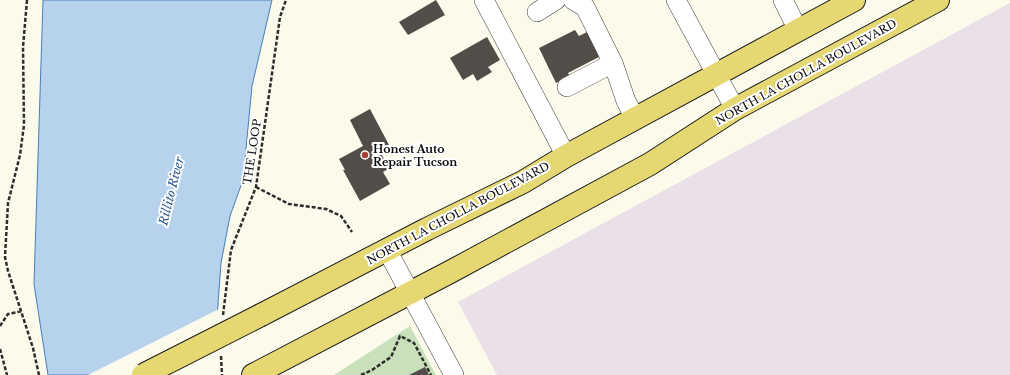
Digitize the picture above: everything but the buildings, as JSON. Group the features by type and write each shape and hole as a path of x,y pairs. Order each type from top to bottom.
{"main road":[{"name":"NORTH LA CHOLLA BOULEVARD","path":"143,375 523,182 566,156 635,118 854,0"},
{"name":"NORTH LA CHOLLA BOULEVARD","path":"256,373 450,272 650,164 735,109 938,0"}],"street":[{"path":"484,0 566,156"},
{"path":"537,12 556,0"},
{"path":"676,0 735,109"},
{"path":"783,0 798,30"},
{"path":"586,2 613,62 626,101 635,118"},
{"path":"567,87 613,62"},
{"path":"387,250 454,375"}],"path":[{"path":"27,0 23,47 24,125 20,155 8,203 5,257 8,272 33,348 39,375"},
{"name":"THE LOOP","path":"222,320 231,250 256,187 280,17 286,0"},
{"path":"256,187 289,204 326,209 341,216 352,232"},
{"path":"0,326 8,314 22,311"},
{"path":"362,375 372,370 391,356 400,336 414,344 431,375"},
{"path":"0,349 7,375"},
{"path":"221,351 222,375"}],"shaded area":[{"path":"1010,3 1010,375 497,375 458,302"}],"green space":[{"path":"410,326 436,375 334,375"}],"water":[{"name":"Rillito River","path":"43,0 272,0 252,86 243,180 230,216 221,263 215,345 218,375 48,375 34,284"}],"pier":[{"path":"219,309 217,345 220,375 88,375"}],"place":[{"name":"Honest Auto Repair Tucson","path":"365,155"}]}
